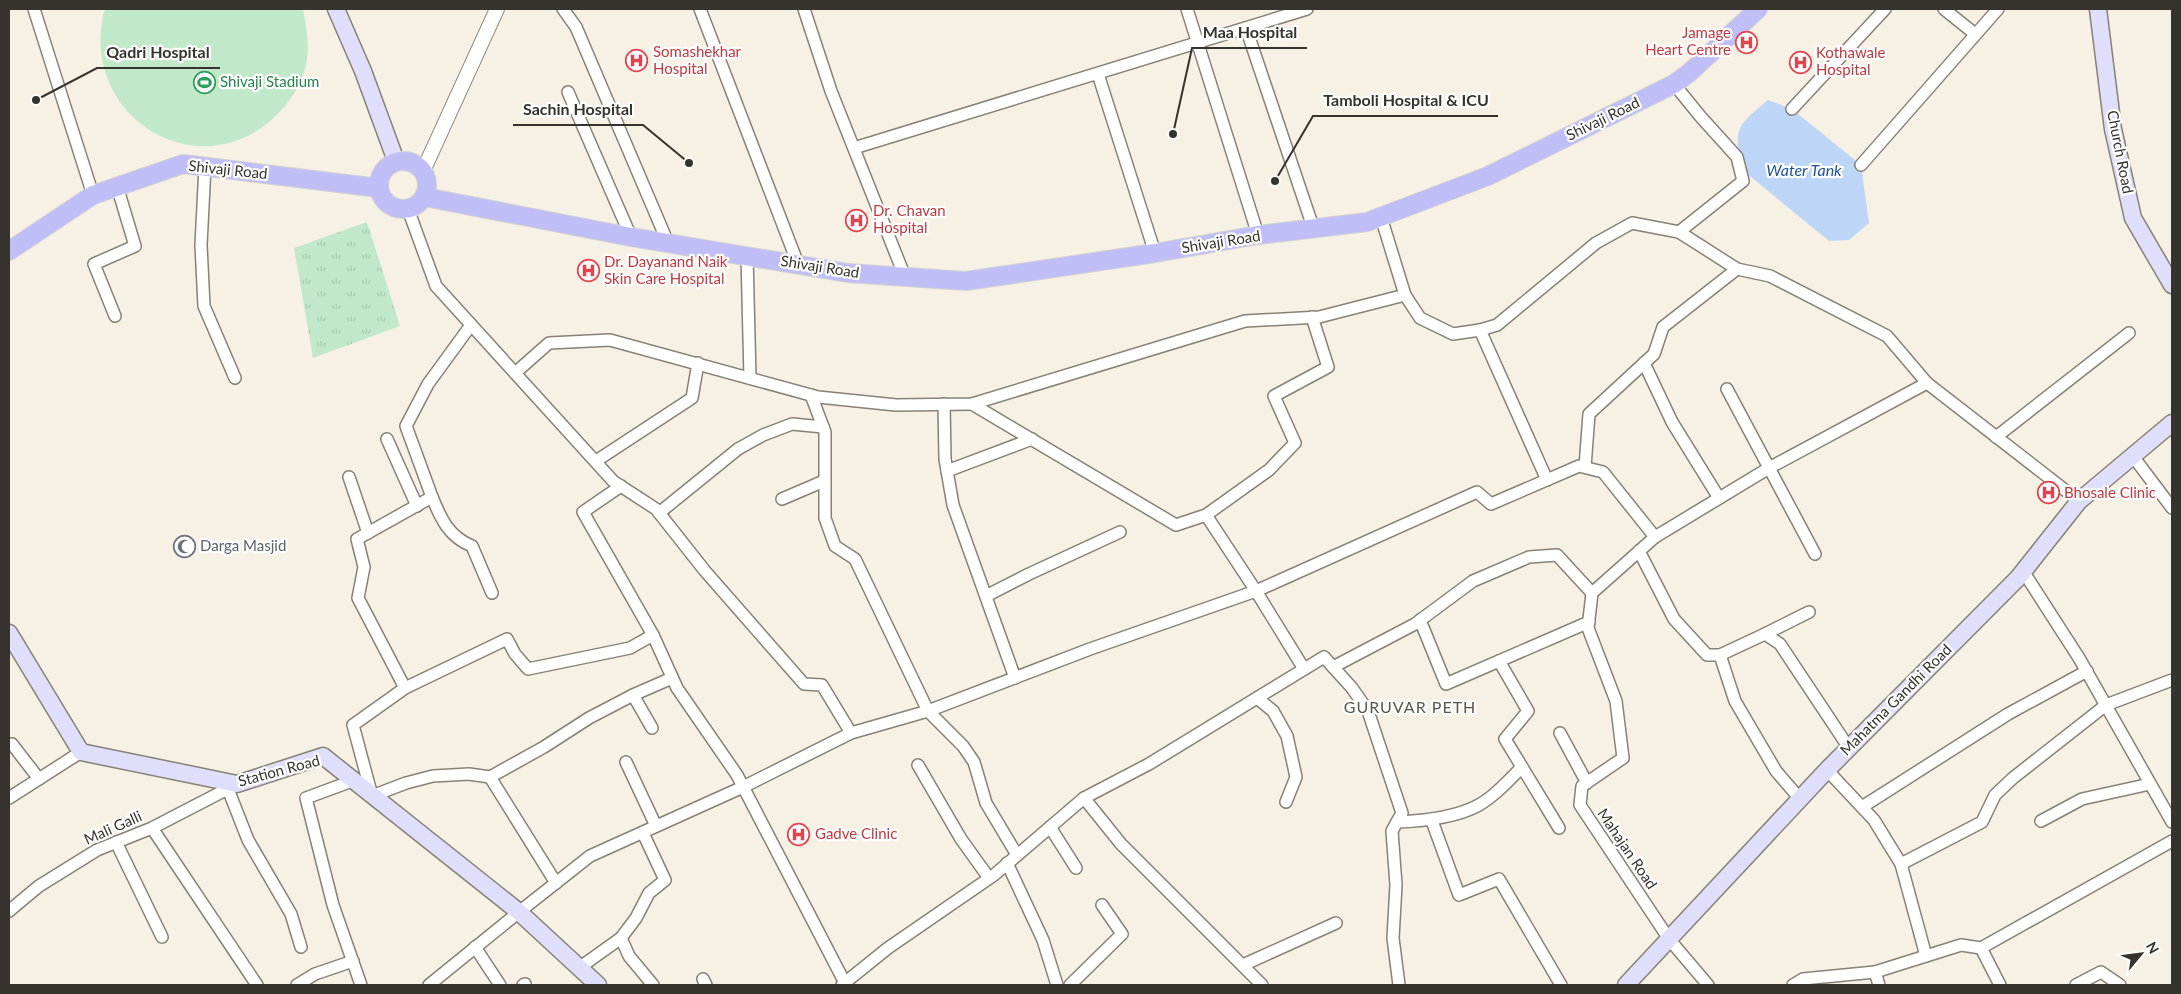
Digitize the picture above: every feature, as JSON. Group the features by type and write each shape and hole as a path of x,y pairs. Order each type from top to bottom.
{"main road":[{"path":"336,9 363,71 396,161"},
{"name":"Church Road","path":"2098,9 2113,129 2134,218 2172,285"},
{"name":"Shivaji Road","path":"424,197 631,237 848,273 966,281 1154,253 1258,235 1314,230 1367,222 1488,176 1674,84 1689,73 1748,12"},
{"path":"402,160 414,163 423,171 428,184 424,197 418,205 408,209 395,208 389,205 384,200 379,188 380,174 384,168 396,161 402,160"},
{"name":"Shivaji Road","path":"9,251 93,194 183,164 379,188"},
{"name":"Mahatma Gandhi Road","path":"1626,985 1827,770 2023,571 2079,501 2172,423"},
{"path":"9,633 81,752"},
{"name":"Station Road","path":"81,752 233,787 323,756 352,781 519,912 598,985"}],"street":[{"path":"34,9 93,194"},
{"path":"423,171 497,9"},
{"path":"563,9 576,27 668,243"},
{"path":"700,9 798,264"},
{"path":"804,9 831,91 905,277"},
{"path":"1187,9 1199,42 1258,235"},
{"path":"854,148 1307,9"},
{"path":"1792,109 1885,9"},
{"path":"1944,9 1975,34"},
{"path":"1861,165 1998,9"},
{"path":"1246,28 1314,230"},
{"path":"1098,74 1154,253"},
{"path":"1674,84 1737,158 1743,181 1679,232"},
{"path":"568,92 631,237"},
{"path":"206,166 201,246 204,306 235,378"},
{"path":"115,316 94,264 135,246 117,186"},
{"path":"408,209 436,286 613,481 659,513 705,571 804,684 822,684 851,733"},
{"path":"1381,217 1405,295 1420,318 1453,334 1497,325 1596,242 1632,222 1679,232 1737,269 1770,276 1887,336 1928,383 2079,501"},
{"path":"747,256 750,378"},
{"path":"1585,467 1589,414 1654,354 1663,327 1737,269"},
{"path":"515,373 549,343 610,340 811,395 896,405 972,404 1245,321 1312,317 1405,295"},
{"path":"972,404 1176,525 1206,515 1269,470 1294,443 1274,396 1328,367 1312,317"},
{"path":"471,325 428,384 406,426 432,497 445,526 463,542 472,546 492,593"},
{"path":"1480,330 1547,480"},
{"path":"1996,437 2129,333"},
{"path":"596,461 692,398 698,363"},
{"path":"1644,363 1672,422 1719,498"},
{"path":"1560,733 1587,782 1623,758 1616,701 1588,628 1592,592 1655,537 1769,468 1928,383"},
{"path":"1727,390 1815,554"},
{"path":"811,395 825,432 825,518 835,546 855,558 928,711 963,746 974,762 986,803 1016,855"},
{"path":"944,404 945,459 953,505 1015,678"},
{"path":"659,513 738,449 763,435 792,424 823,426"},
{"path":"387,439 417,506"},
{"path":"947,471 1032,439"},
{"path":"2132,455 2172,508"},
{"path":"429,985 590,856 743,787 851,733 928,711 1090,649 1256,591 1477,492 1491,504 1579,466 1585,467 1603,472 1655,537"},
{"path":"349,477 368,533"},
{"path":"782,500 824,481"},
{"path":"622,486 583,512 652,635 672,678 743,787 844,984 888,948 989,878 1084,798 1149,764 1324,657 1352,688 1368,711 1402,813 1392,831 1396,885 1393,938 1400,985"},
{"path":"404,688 358,598 364,567 357,539 432,497"},
{"path":"1206,515 1256,591 1304,670"},
{"path":"986,596 1120,532"},
{"path":"1639,551 1674,619 1707,655 1720,655 1809,612"},
{"path":"1334,667 1420,620 1473,581 1529,557 1557,555 1592,592"},
{"path":"2023,571 2087,671 2172,822"},
{"path":"1420,620 1446,684 1589,622"},
{"path":"1765,634 1780,644 1849,748"},
{"path":"652,635 630,648 528,669 515,654 507,639 404,688 353,725 372,796 406,782 433,776 469,774 490,777 544,747 589,718 633,695 672,678"},
{"path":"1720,655 1735,701 1776,772 1800,799"},
{"path":"1500,661 1528,711 1505,739 1559,828"},
{"path":"1862,807 2008,714 2087,671"},
{"path":"1901,864 1982,822 1995,795 2013,778 2106,705 2172,680"},
{"path":"633,695 652,728"},
{"path":"1257,698 1274,711 1287,736 1296,777 1286,802"},
{"path":"12,744 39,779"},
{"path":"9,798 81,752"},
{"path":"626,762 656,826"},
{"path":"918,764 961,839 989,878"},
{"path":"1397,822 1432,821 1477,806 1503,786 1522,767"},
{"path":"1827,770 1874,820 1901,864 1926,956"},
{"path":"490,777 556,883"},
{"path":"352,781 306,798 333,905 361,985"},
{"name":"Mahajan Road","path":"1587,782 1582,786 1580,805 1669,939"},
{"path":"2041,821 2082,799 2150,784"},
{"path":"233,787 248,840 291,914 301,947"},
{"name":"Mali Galli","path":"9,911 48,881 97,850 152,828 233,787"},
{"path":"1084,798 1121,844 1262,985"},
{"path":"1432,821 1459,895 1500,878 1561,985"},
{"path":"1050,827 1076,868"},
{"path":"152,828 257,985"},
{"path":"580,968 622,938 650,893 665,880 643,832"},
{"path":"1793,985 1803,979 1875,972 1961,945 1981,948 2172,841"},
{"path":"116,842 162,937"},
{"path":"1007,863 1043,940 1057,985"},
{"path":"1070,985 1122,934 1102,905"},
{"path":"1242,965 1336,923"},
{"path":"622,938 629,956 653,985"},
{"path":"1669,939 1708,985"},
{"path":"475,947 500,985"},
{"path":"1981,948 2000,985"},
{"path":"297,985 315,974 353,961"},
{"path":"1875,972 1879,985"},
{"path":"2076,985 2101,972 2120,985"}],"green space":[{"name":"Shivaji Stadium","path":"105,9 303,9 308,48 304,72 288,103 276,116 247,136 214,146 196,146 172,141 150,131 132,116 118,99 108,79 102,56 101,33"},
{"path":"367,222 400,326 313,358 294,248"}],"water":[{"name":"Water Tank","path":"1768,100 1792,109 1861,165 1869,223 1849,240 1829,241 1740,168 1738,135 1740,128 1749,116"}],"place":[{"name":"Jamage Heart Centre","path":"1747,42"},
{"name":"Somashekhar Hospital","path":"637,61"},
{"name":"Kothawale Hospital","path":"1800,62"},
{"name":"Shivaji Stadium","path":"204,82"},
{"name":"Qadri Hospital","path":"36,100"},
{"name":"Maa Hospital","path":"1173,134"},
{"name":"Sachin Hospital","path":"689,163"},
{"name":"Tamboli Hospital & ICU","path":"1275,181"},
{"name":"Dr. Chavan Hospital","path":"857,220"},
{"name":"Dr. Dayanand Naik Skin Care Hospital","path":"588,271"},
{"name":"Bhosale Clinic","path":"2048,493"},
{"name":"Darga Masjid","path":"184,546"},
{"name":"Gadve Clinic","path":"799,834"}],"district":[{"name":"GURUVAR PETH","path":"1410,707"}]}
